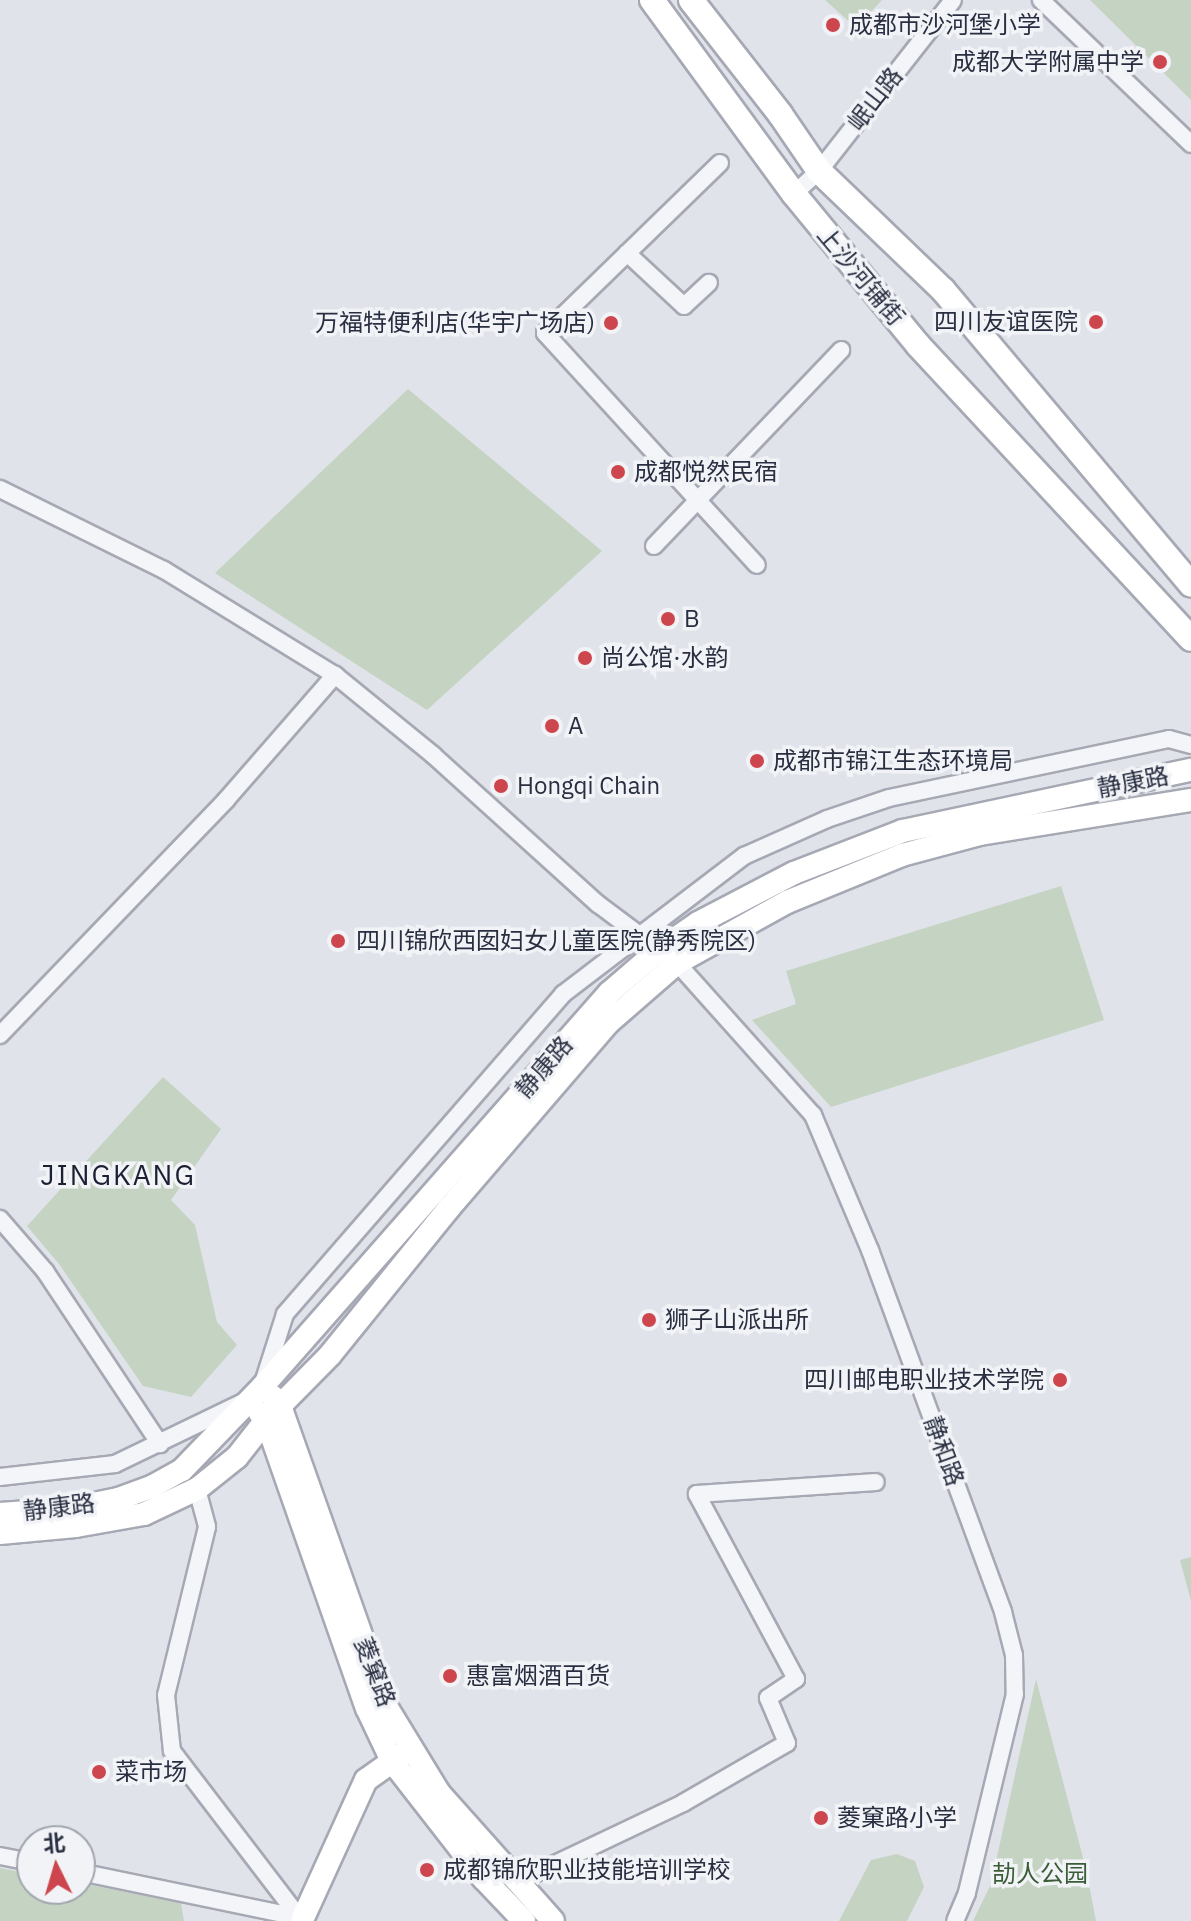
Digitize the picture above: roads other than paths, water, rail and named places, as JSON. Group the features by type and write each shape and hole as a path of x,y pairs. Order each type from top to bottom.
{"main road":[{"name":"上沙河铺街","path":"652,0 794,194 918,345 1191,639"},
{"name":"上沙河铺街","path":"691,0 780,114 819,171 943,290 1191,585"},
{"name":"静康路","path":"0,1533 113,1521 144,1514 197,1489 237,1457 273,1413 330,1355 608,1023 698,923 794,873 903,831 1191,770"},
{"name":"静康路","path":"0,1514 69,1509 153,1486 182,1470 258,1391 609,993 668,957 787,902 902,855 980,834 1191,800"},
{"name":"菱窠路","path":"258,1391 273,1413 387,1708 439,1793 553,1921"},
{"name":"菱窠路","path":"273,1413 367,1708 392,1761 484,1879 524,1921"},
{"path":"303,1920 366,1780 411,1748"}],"street":[{"name":"岷山路","path":"794,194 819,171 953,0"},
{"path":"1041,0 1191,144"},
{"path":"720,163 545,333 757,565"},
{"path":"627,253 684,306 709,283"},
{"path":"654,546 841,350"},
{"name":"静和路","path":"0,489 164,570 335,675 433,755 598,904 668,957 796,1092 818,1125 850,1197 1003,1612 1014,1655 1015,1694 967,1893 955,1921"},
{"path":"0,1035 226,800 335,675"},
{"path":"0,1477 115,1464 160,1444 258,1391 285,1314 563,994 744,856 827,819 889,798 990,774 1169,739 1191,745"},
{"path":"0,1219 45,1271 160,1444"},
{"path":"517,1882 683,1803 787,1743 768,1698 796,1679 697,1494 876,1482"},
{"path":"197,1489 207,1527 166,1695 172,1751 303,1920"},
{"path":"96,1875 303,1920"}],"place":[{"name":"成都市沙河堡小学","path":"833,25"},
{"name":"成都大学附属中学","path":"1160,62"},
{"name":"四川友谊医院","path":"1096,322"},
{"name":"万福特便利店(华宇广场店)","path":"611,323"},
{"name":"成都悦然民宿","path":"618,472"},
{"name":"B","path":"668,619"},
{"name":"尚公馆·水韵","path":"585,658"},
{"name":"A","path":"552,726"},
{"name":"成都市锦江生态环境局","path":"757,761"},
{"name":"Hongqi Chain","path":"501,786"},
{"name":"四川锦欣西囡妇女儿童医院(静秀院区)","path":"338,941"},
{"name":"狮子山派出所","path":"649,1320"},
{"name":"四川邮电职业技术学院","path":"1060,1380"},
{"name":"惠富烟酒百货","path":"450,1676"},
{"name":"菜市场","path":"99,1772"},
{"name":"菱窠路小学","path":"821,1818"},
{"name":"成都锦欣职业技能培训学校","path":"427,1870"}],"district":[{"name":"JINGKANG","path":"118,1175"}],"park label":[{"name":"劼人公园","path":"1040,1874"}]}
